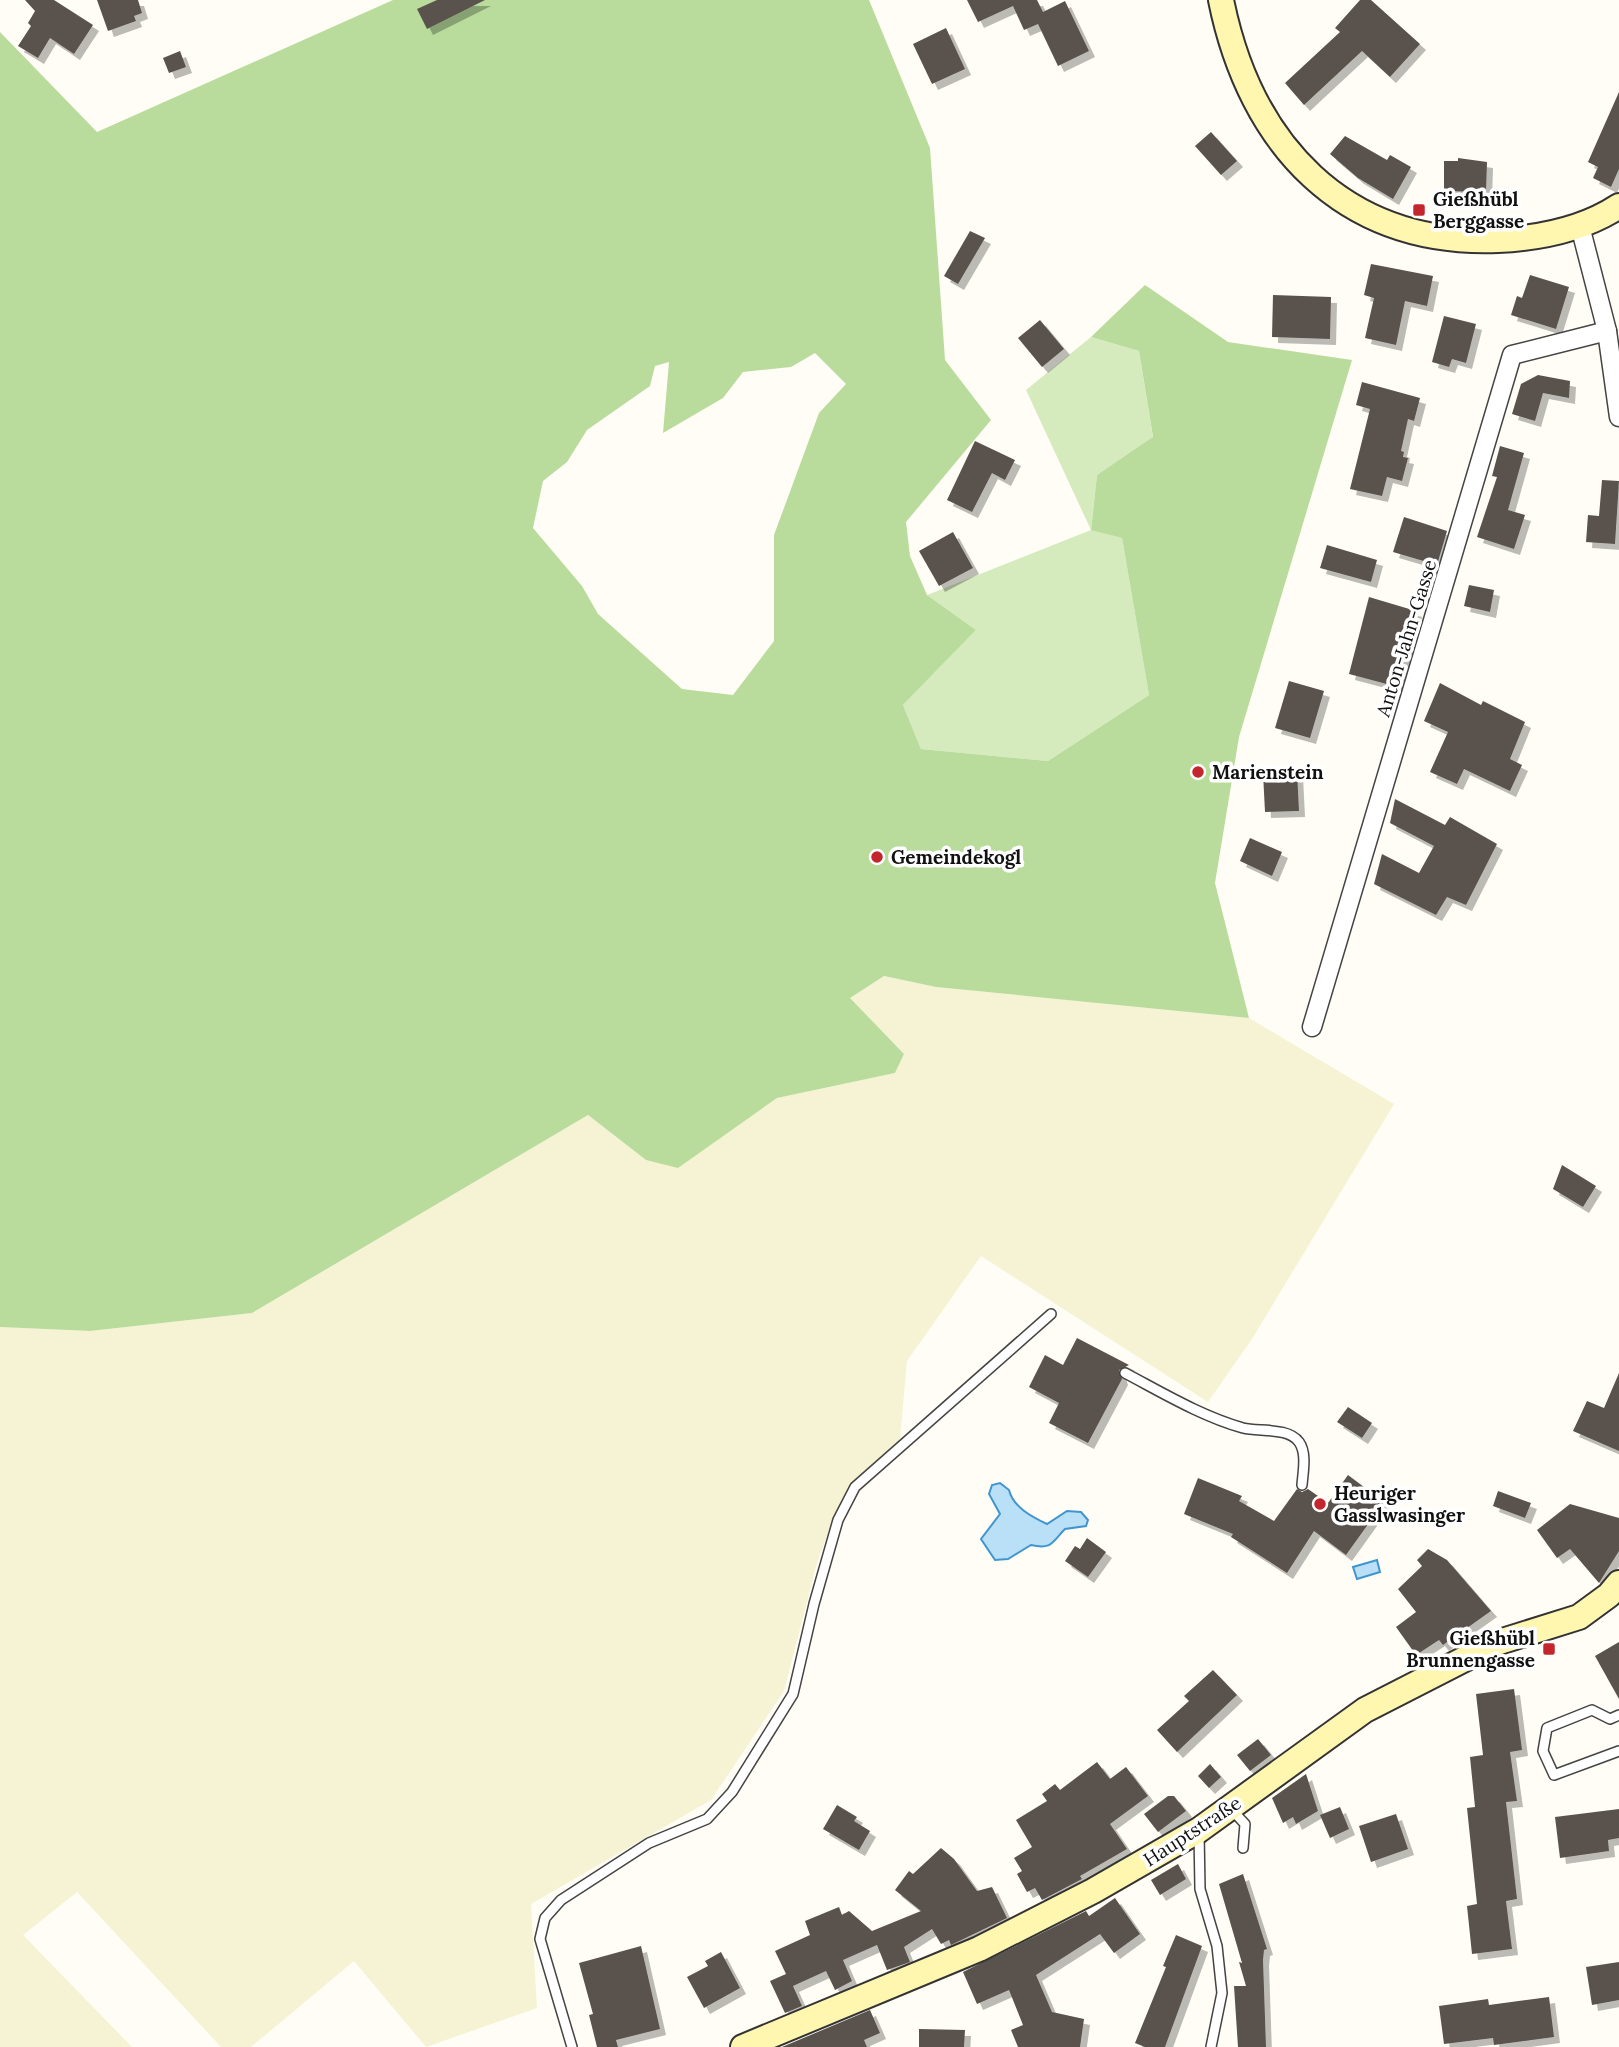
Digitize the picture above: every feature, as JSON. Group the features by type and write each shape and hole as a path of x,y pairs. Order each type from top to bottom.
{"street":[{"path":"1221,0 1230,45 1273,132 1302,169 1352,207 1381,223 1476,241 1525,237 1580,226 1619,206"},
{"path":"1580,226 1607,331 1619,417"},
{"name":"Anton-Jahn-Gasse","path":"1312,1027 1512,355 1607,331"},
{"name":"Hauptstraße","path":"743,2047 979,1949 1093,1891 1199,1830 1365,1710 1496,1643 1579,1617 1616,1595"}],"lane":[{"path":"572,2047 540,1939 545,1918 561,1900 649,1843 707,1819 732,1792 793,1694 814,1604 838,1520 855,1488 1051,1314"},
{"path":"1125,1373 1186,1405 1244,1428 1289,1435 1300,1443 1304,1459 1302,1485"},
{"path":"1619,1715 1610,1719 1592,1710 1547,1728 1543,1751 1554,1775 1619,1751"},
{"path":"1230,1807 1245,1824 1243,1848"},
{"path":"1199,1830 1200,1889 1217,1946 1222,1993 1211,2047"}],"shaded area":[{"path":"884,976 936,987 1249,1018 1394,1104 1252,1339 1208,1402 981,1256 907,1361 900,1439 858,1478 836,1511 817,1563 784,1691 711,1800 531,1904 537,2008 426,2047 354,1961 251,2047 221,2047 77,1892 23,1935 132,2047 0,2047 0,1327 90,1331 252,1313 588,1115 646,1160 678,1167 777,1098 895,1073 904,1054 849,998"}],"green space":[{"path":"393,0 869,0 930,148 945,360 991,420 906,522 910,556 927,595 976,630 903,705 921,749 1048,761 1149,695 1122,538 1091,530 1097,475 1153,437 1139,351 1091,337 1145,285 1228,342 1352,360 1239,737 1215,883 1249,1018 936,987 884,976 850,998 904,1054 895,1073 777,1098 678,1168 646,1160 588,1115 252,1313 90,1331 0,1327 0,32 97,132","holes":["815,353 846,384 819,413 774,535 774,641 733,695 682,689 598,614 582,586 533,528 543,481 567,462 587,430 650,386 655,366 669,362 663,433 723,398 743,372 791,367"]},
{"path":"1091,337 1139,351 1153,438 1097,475 1091,529 1122,538 1149,695 1048,761 921,749 903,705 976,630 927,595 1091,530 1026,390"}],"water":[{"path":"1000,1483 1029,1515 1047,1524 1067,1511 1081,1512 1088,1520 1086,1526 1065,1529 1048,1546 1031,1545 1008,1559 995,1560 981,1539 1000,1514 989,1494 992,1485"},
{"path":"1377,1560 1380,1572 1357,1579 1353,1567"}],"building":[{"path":"25,0 54,0 93,25 74,54 50,38 38,58 18,46 31,26 28,23 35,11"},
{"path":"97,0 138,0 142,13 134,16 136,21 108,31"},
{"path":"437,0 485,0 427,29 417,9"},
{"path":"967,0 1037,0 1043,12 1065,1 1089,51 1058,66 1038,24 1024,30 1013,6 978,22"},
{"path":"1360,0 1371,0 1420,44 1390,77 1362,51 1304,105 1285,83 1340,32 1335,28"},
{"path":"946,28 965,69 932,84 913,44"},
{"path":"180,51 186,67 169,73 163,58"},
{"path":"1619,92 1619,169 1611,187 1593,178 1598,167 1588,162"},
{"path":"1211,132 1237,161 1221,175 1195,146"},
{"path":"1345,136 1387,160 1390,155 1411,167 1393,199 1358,178 1330,154"},
{"path":"1458,158 1487,162 1486,192 1444,191 1444,161 1458,161"},
{"path":"970,231 985,238 958,284 944,276"},
{"path":"1371,264 1433,276 1427,306 1405,301 1396,345 1365,338 1374,298 1364,295"},
{"path":"1530,275 1569,287 1556,329 1511,315 1517,296 1522,298"},
{"path":"1273,295 1331,297 1330,339 1272,337"},
{"path":"1444,316 1476,324 1466,363 1452,359 1449,367 1432,362"},
{"path":"1040,320 1064,349 1042,367 1018,338"},
{"path":"1538,375 1570,381 1569,398 1543,393 1535,421 1512,414 1521,384"},
{"path":"1362,382 1420,398 1414,421 1408,419 1401,451 1404,452 1403,457 1408,458 1402,481 1387,477 1382,496 1350,489 1370,409 1356,405"},
{"path":"975,441 1015,460 1005,480 992,473 972,512 947,500"},
{"path":"1500,446 1524,453 1508,510 1525,515 1514,549 1477,537 1497,477 1492,476"},
{"path":"1602,480 1619,481 1615,544 1586,542 1588,515 1599,516"},
{"path":"1404,517 1447,531 1437,565 1393,552"},
{"path":"953,532 973,568 939,586 919,551"},
{"path":"1327,545 1377,560 1371,582 1320,568"},
{"path":"1469,585 1494,590 1490,612 1464,606"},
{"path":"1369,597 1416,611 1398,687 1349,674"},
{"path":"1289,681 1324,691 1310,738 1275,728"},
{"path":"1440,683 1481,705 1483,701 1525,722 1510,759 1522,765 1510,791 1464,769 1457,784 1430,772 1448,732 1424,721"},
{"path":"1297,771 1299,811 1265,812 1263,773"},
{"path":"1395,799 1445,825 1450,817 1497,844 1466,905 1447,897 1436,915 1374,884 1382,854 1419,873 1434,846 1390,823"},
{"path":"1250,838 1282,852 1272,876 1240,861"},
{"path":"1562,1165 1596,1186 1583,1207 1553,1189"},
{"path":"1077,1338 1129,1365 1119,1370 1122,1379 1088,1443 1049,1423 1059,1403 1029,1387 1045,1355 1063,1365"},
{"path":"1619,1373 1619,1451 1573,1431 1587,1401 1604,1408"},
{"path":"1348,1407 1372,1423 1362,1438 1337,1422"},
{"path":"1348,1475 1384,1502 1346,1555 1314,1531 1287,1573 1231,1537 1233,1534 1184,1514 1198,1478 1242,1496 1239,1501 1274,1521 1297,1489 1302,1492 1308,1489 1328,1503"},
{"path":"1498,1491 1531,1503 1525,1518 1493,1506"},
{"path":"1570,1504 1619,1518 1619,1551 1599,1583 1570,1549 1557,1558 1537,1530"},
{"path":"1087,1538 1106,1552 1088,1577 1065,1561 1075,1546 1080,1549"},
{"path":"1428,1549 1447,1560 1491,1611 1443,1645 1439,1640 1416,1655 1396,1627 1416,1612 1398,1589 1422,1566 1417,1560"},
{"path":"1619,1642 1619,1699 1595,1656"},
{"path":"1213,1670 1237,1695 1177,1752 1157,1730 1189,1701 1184,1696"},
{"path":"1514,1689 1522,1750 1510,1752 1517,1801 1506,1802 1517,1899 1506,1901 1512,1949 1472,1954 1467,1906 1477,1904 1467,1808 1475,1807 1470,1757 1483,1755 1476,1694"},
{"path":"1258,1739 1271,1755 1250,1771 1237,1755"},
{"path":"1097,1762 1110,1779 1126,1767 1148,1796 1110,1824 1127,1849 1080,1876 1082,1879 1042,1900 1035,1888 1027,1892 1017,1874 1022,1871 1014,1858 1032,1847 1016,1820 1047,1801 1042,1794 1055,1784 1060,1790"},
{"path":"1210,1764 1221,1777 1209,1788 1198,1776"},
{"path":"1306,1774 1318,1811 1296,1824 1293,1817 1283,1823 1272,1798"},
{"path":"1168,1796 1174,1796 1186,1811 1158,1832 1144,1814"},
{"path":"837,1805 857,1817 854,1821 870,1831 859,1850 823,1829"},
{"path":"1340,1807 1349,1829 1330,1838 1320,1815"},
{"path":"1619,1809 1619,1838 1608,1840 1609,1851 1560,1858 1555,1817"},
{"path":"1396,1814 1408,1849 1371,1862 1359,1826"},
{"path":"941,1848 954,1859 977,1891 992,1887 1007,1918 951,1945 949,1940 941,1944 932,1929 904,1947 910,1962 887,1970 877,1945 843,1960 852,1981 835,1990 826,1971 793,1986 802,2006 785,2013 770,1981 786,1974 775,1951 810,1935 805,1921 839,1907 842,1915 849,1911 872,1931 921,1911 895,1890 909,1871 913,1874"},
{"path":"1178,1864 1186,1879 1160,1895 1151,1880"},
{"path":"1243,1874 1267,1949 1264,1950 1263,1960 1266,2047 1238,2047 1234,1986 1246,1986 1219,1884"},
{"path":"1115,1898 1140,1934 1114,1953 1100,1934 1036,1975 1052,2012 1084,2019 1080,2047 1018,2047 1011,2030 1023,2025 1009,1990 977,2004 963,1972 1086,1911 1089,1916"},
{"path":"1176,1935 1202,1946 1165,2047 1145,2047 1135,2043"},
{"path":"641,1946 660,2029 616,2040 618,2047 597,2047 589,2015 593,2014 579,1963"},
{"path":"721,1952 740,1988 704,2008 687,1977 708,1966 705,1961"},
{"path":"1619,1962 1619,2000 1592,2005 1586,1967"},
{"path":"1549,1997 1554,2037 1494,2045 1493,2038 1444,2044 1439,2006 1488,1999 1489,2005"},
{"path":"870,2010 880,2033 864,2040 867,2047 782,2047"},
{"path":"919,2029 965,2030 964,2047 919,2047"}],"place":[{"name":"Gießhübl Berggasse","path":"1419,210"},
{"name":"Marienstein","path":"1198,772"},
{"name":"Gemeindekogl","path":"877,857"},
{"name":"Heuriger Gasslwasinger","path":"1320,1504"},
{"name":"Gießhübl Brunnengasse","path":"1549,1649"}]}
